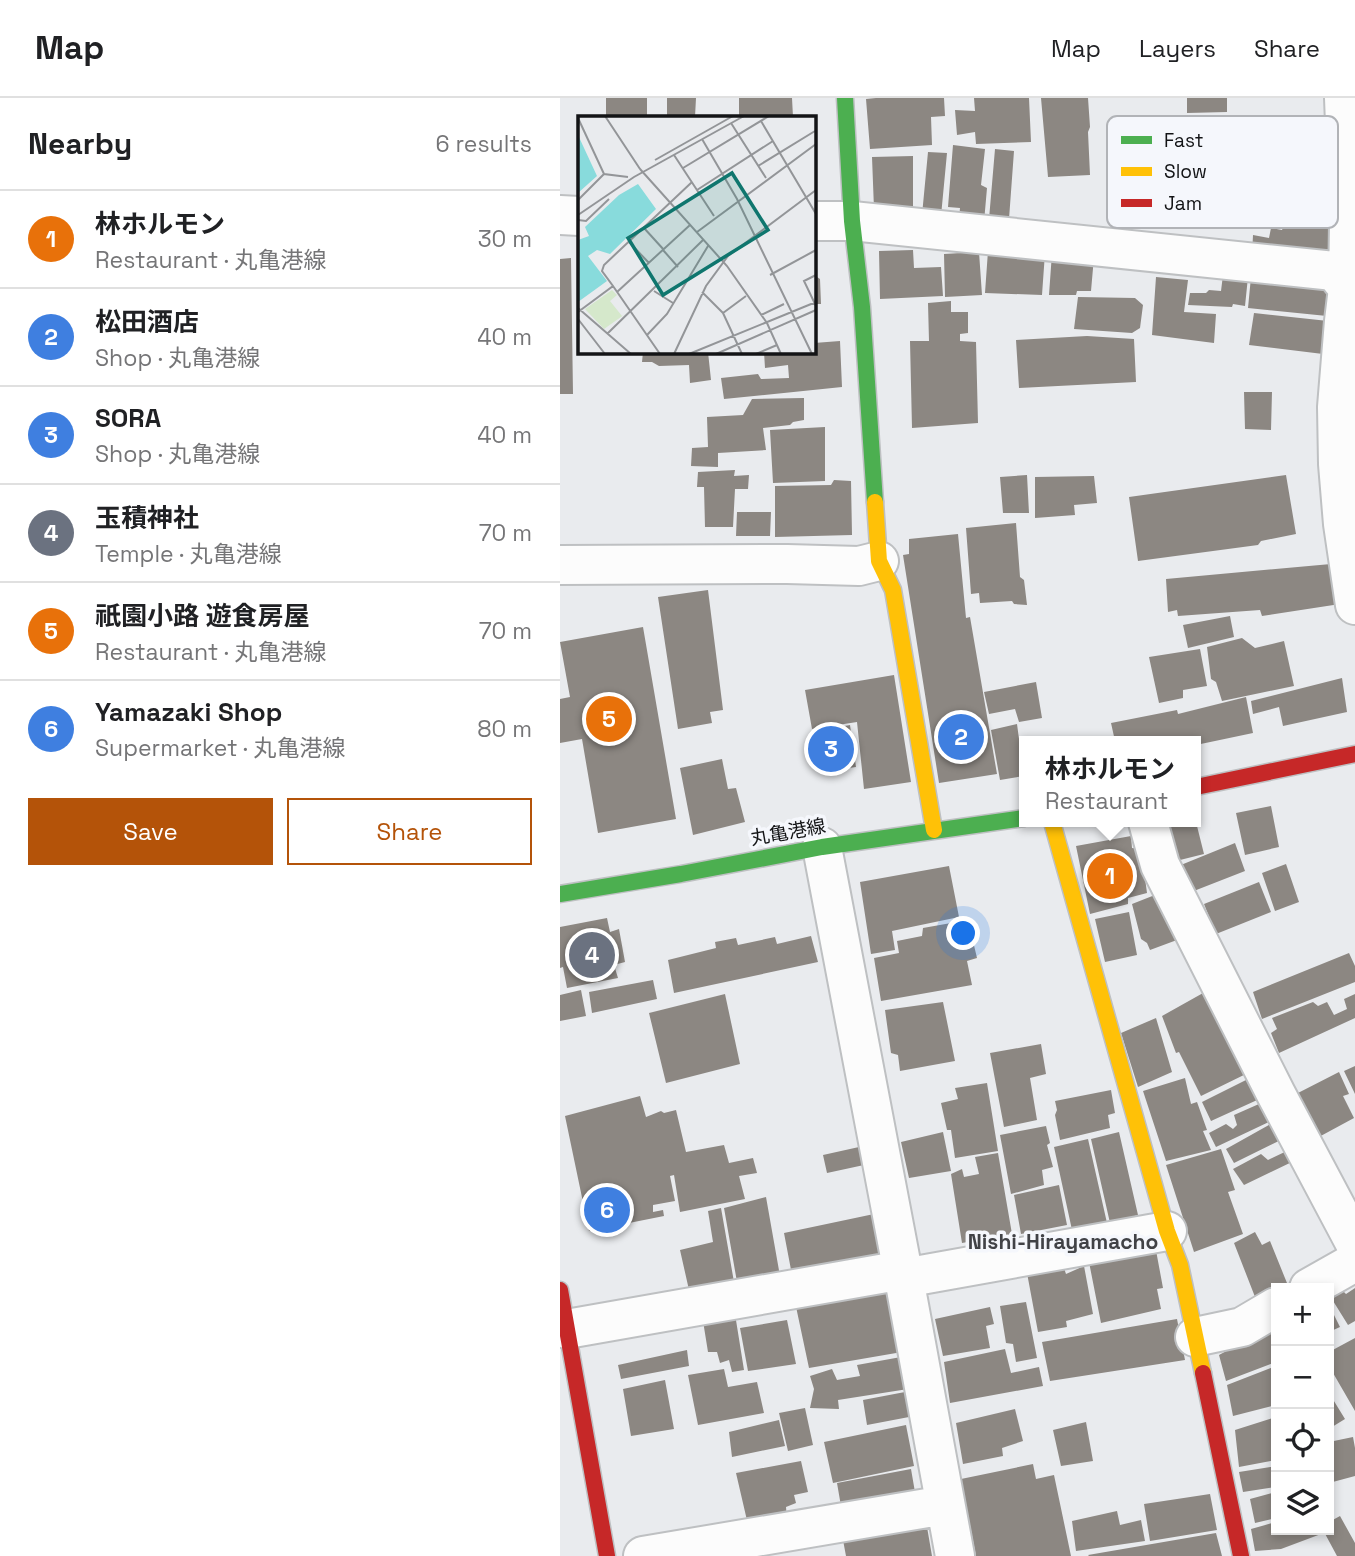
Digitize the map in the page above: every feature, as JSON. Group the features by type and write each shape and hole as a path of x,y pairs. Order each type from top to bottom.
{"street":[{"path":"845,98 879,561 892,590 934,830"},
{"path":"1344,98 1352,288 1343,321 1337,407 1338,464 1343,524 1355,605"},
{"path":"560,215 578,216"},
{"path":"816,220 852,221 1334,271 1352,288"},
{"path":"560,565 859,566 879,561"},
{"path":"1201,786 1355,754"},
{"name":"丸亀港線","path":"560,894 822,847 1019,818"},
{"path":"1053,827 1167,1231 1180,1265 1241,1556"},
{"path":"1149,827 1160,865 1276,1094 1355,1242"},
{"path":"822,847 955,1556"},
{"path":"567,1329 1167,1231"},
{"path":"1318,1283 1355,1262"},
{"path":"560,1290 607,1556"},
{"path":"1195,1337 1242,1327 1271,1310"},
{"path":"643,1556 946,1505"}],"building":[{"path":"606,98 647,98 647,116 606,116"},
{"path":"667,98 696,98 695,116 667,116"},
{"path":"739,98 792,98 793,116 739,116"},
{"path":"944,98 945,116 931,117 932,145 870,149 866,99"},
{"path":"974,98 1029,98 1031,142 976,144 975,132 957,135 955,110 975,111"},
{"path":"1041,98 1088,98 1090,175 1048,177"},
{"path":"1187,98 1227,98 1227,112 1187,113"},
{"path":"953,145 985,149 981,185 987,188 984,222 959,218 960,208 948,207"},
{"path":"995,149 1014,151 1009,219 989,219"},
{"path":"928,152 947,153 941,216 922,215"},
{"path":"913,156 913,216 874,209 872,157"},
{"path":"1271,228 1335,229 1333,264 1252,255 1253,235 1269,238"},
{"path":"913,250 914,268 941,267 943,296 880,299 879,251"},
{"path":"988,251 1045,253 1042,295 985,293"},
{"path":"979,252 982,295 945,297 944,254"},
{"path":"1052,253 1094,257 1091,291 1077,291 1076,295 1049,295"},
{"path":"571,258 573,394 560,394 560,259"},
{"path":"1223,275 1248,277 1245,306 1188,305 1190,293 1221,291"},
{"path":"816,276 820,279 821,304 816,304"},
{"path":"1156,277 1188,280 1184,312 1216,314 1214,343 1152,335"},
{"path":"1251,277 1332,281 1327,316 1248,308"},
{"path":"1078,297 1135,298 1143,305 1140,328 1132,333 1074,329"},
{"path":"951,301 951,312 968,312 968,333 960,334 960,341 976,342 978,423 912,428 910,341 929,341 928,303"},
{"path":"1254,313 1328,321 1323,354 1249,345"},
{"path":"1087,336 1134,339 1136,382 1019,388 1016,340"},
{"path":"840,341 842,387 724,399 721,378 758,374 761,379 789,378 788,365 765,368 764,354 816,354 816,343"},
{"path":"643,354 708,354 711,380 690,383 689,365 659,366 652,362 642,362"},
{"path":"1244,392 1272,392 1271,430 1245,429"},
{"path":"804,398 804,420 790,425 763,428 766,450 718,453 718,467 691,466 692,448 708,447 707,417 743,415 752,399"},
{"path":"825,427 825,481 773,483 770,430"},
{"path":"735,470 734,476 749,475 748,489 735,489 733,527 705,527 704,487 697,487 698,472"},
{"path":"1027,475 1029,513 1003,513 1000,477"},
{"path":"1286,475 1296,534 1261,541 1258,545 1138,561 1129,497"},
{"path":"1094,476 1097,503 1074,505 1075,515 1035,518 1035,477"},
{"path":"834,480 851,481 852,535 775,537 775,486 831,485"},
{"path":"737,512 771,512 770,536 736,536"},
{"path":"1016,523 1020,577 1024,580 1027,605 1014,604 1012,601 980,603 979,593 971,594 966,528"},
{"path":"958,534 966,618 970,617 997,774 939,783 903,555 909,554 909,539"},
{"path":"1331,564 1340,604 1262,616 1260,610 1178,616 1177,610 1168,612 1166,579"},
{"path":"708,590 723,710 710,712 712,723 678,729 658,597"},
{"path":"1230,616 1234,637 1188,648 1183,625"},
{"path":"643,627 676,819 598,833 582,739 560,743 560,699 570,697 560,642"},
{"path":"1242,638 1255,648 1284,641 1294,686 1222,701 1216,682 1211,679 1207,647"},
{"path":"1200,649 1207,686 1183,690 1183,698 1159,703 1149,657"},
{"path":"894,675 911,782 864,789 857,722 812,729 805,690"},
{"path":"1342,678 1347,712 1283,726 1279,707 1253,714 1251,701"},
{"path":"1036,682 1042,718 1019,722 1015,709 989,714 984,692"},
{"path":"1246,697 1253,733 1201,744 1201,736 1114,736 1111,723 1177,710 1178,714"},
{"path":"1017,724 1019,777 1000,780 991,730"},
{"path":"850,725 856,767 819,772 813,732"},
{"path":"722,759 728,789 736,788 745,822 693,835 680,768"},
{"path":"1271,806 1279,847 1245,855 1236,813"},
{"path":"1197,827 1204,854 1164,864 1156,828"},
{"path":"1131,836 1132,848 1141,849 1147,893 1128,898 1128,904 1090,914 1076,846"},
{"path":"1235,843 1245,871 1181,896 1171,869"},
{"path":"1286,864 1299,902 1275,911 1262,873"},
{"path":"949,866 959,917 892,931 895,950 871,954 860,882"},
{"path":"1259,882 1271,912 1216,934 1204,904"},
{"path":"1160,893 1185,937 1150,950 1147,943 1141,939 1132,904"},
{"path":"1129,912 1137,955 1105,962 1095,919"},
{"path":"607,918 610,932 619,929 625,962 614,965 618,978 567,988 563,967 560,968 560,927"},
{"path":"968,920 977,958 967,961 972,985 881,1001 874,958 899,953 897,941 922,936 923,928"},
{"path":"811,936 818,962 674,993 668,960 716,948 715,942 736,938 738,945 775,937 777,944"},
{"path":"1349,953 1355,966 1355,982 1262,1019 1253,992"},
{"path":"653,980 657,999 592,1013 589,992"},
{"path":"1212,988 1252,1071 1201,1096 1179,1052 1176,1053 1162,1016"},
{"path":"581,990 586,1016 560,1021 560,995"},
{"path":"725,994 740,1064 666,1083 649,1013"},
{"path":"1355,994 1355,1018 1279,1053 1271,1033 1277,1029 1272,1018 1313,1002 1318,1006 1327,1002 1334,1015 1347,1009 1344,999"},
{"path":"943,1002 955,1061 900,1071 898,1055 891,1053 885,1010"},
{"path":"1156,1018 1172,1072 1138,1087 1121,1033"},
{"path":"1041,1044 1046,1074 1030,1078 1037,1120 1004,1127 990,1053"},
{"path":"1355,1066 1355,1094 1344,1071"},
{"path":"1339,1072 1349,1094 1343,1096 1354,1118 1317,1138 1296,1094"},
{"path":"1254,1076 1266,1096 1211,1121 1202,1102"},
{"path":"1185,1078 1191,1104 1197,1102 1207,1130 1203,1131 1211,1150 1166,1161 1143,1091"},
{"path":"987,1083 998,1151 955,1158 951,1130 947,1130 941,1103 958,1099 955,1088"},
{"path":"1111,1090 1115,1113 1108,1115 1110,1128 1060,1140 1055,1101"},
{"path":"640,1096 646,1117 661,1111 664,1113 676,1110 686,1152 724,1145 729,1163 753,1158 757,1173 739,1176 745,1199 680,1212 674,1175 670,1176 675,1201 653,1205 653,1212 663,1210 664,1216 589,1231 565,1116"},
{"path":"1268,1100 1277,1118 1216,1147 1209,1133 1226,1124 1233,1129 1237,1125 1234,1115"},
{"path":"1276,1121 1285,1138 1234,1163 1226,1149"},
{"path":"1046,1126 1050,1143 1047,1145 1053,1167 1042,1170 1044,1185 1011,1194 1000,1135"},
{"path":"943,1132 951,1171 909,1178 901,1142"},
{"path":"1119,1132 1138,1215 1110,1223 1091,1139"},
{"path":"1088,1139 1107,1223 1072,1230 1054,1147"},
{"path":"859,1147 864,1165 827,1173 823,1155"},
{"path":"1221,1149 1235,1190 1228,1192 1243,1234 1194,1252 1166,1165"},
{"path":"1291,1149 1296,1160 1244,1185 1233,1169 1261,1154 1268,1160"},
{"path":"998,1153 1012,1234 962,1243 951,1174 962,1169 964,1177 979,1174 975,1157"},
{"path":"1059,1185 1067,1225 1021,1234 1014,1195"},
{"path":"766,1197 780,1276 737,1282 724,1208"},
{"path":"721,1208 734,1282 689,1290 680,1250 713,1242 708,1211"},
{"path":"874,1214 882,1258 792,1275 784,1233"},
{"path":"1255,1232 1262,1245 1270,1241 1287,1283 1271,1283 1271,1292 1257,1302 1234,1243"},
{"path":"1155,1245 1163,1288 1157,1289 1161,1309 1101,1323 1088,1257"},
{"path":"1063,1265 1066,1274 1084,1266 1093,1314 1066,1321 1067,1327 1038,1332 1027,1273"},
{"path":"888,1283 902,1352 809,1368 795,1302"},
{"path":"1355,1288 1355,1321 1348,1325 1334,1302 1334,1293 1341,1289 1346,1294"},
{"path":"1026,1302 1037,1358 1016,1362 1013,1344 1006,1343 1000,1306"},
{"path":"990,1307 994,1324 986,1326 990,1348 943,1356 935,1319"},
{"path":"735,1314 744,1370 732,1372 729,1360 720,1363 717,1352 708,1352 703,1321"},
{"path":"1334,1315 1340,1327 1334,1330"},
{"path":"1177,1319 1185,1360 1050,1381 1042,1342"},
{"path":"787,1320 796,1364 748,1371 740,1328"},
{"path":"1271,1327 1271,1364 1226,1381 1219,1355"},
{"path":"1355,1338 1355,1411 1334,1375 1334,1349"},
{"path":"1005,1349 1011,1373 1039,1367 1043,1386 950,1403 944,1362"},
{"path":"687,1350 689,1366 621,1379 618,1365"},
{"path":"901,1357 908,1389 838,1400 839,1409 810,1408 814,1389 810,1376 832,1369 837,1380 860,1376 857,1365"},
{"path":"1271,1368 1271,1406 1233,1416 1227,1385"},
{"path":"724,1369 728,1387 757,1382 764,1413 698,1425 688,1375"},
{"path":"665,1380 674,1429 631,1436 623,1389"},
{"path":"905,1392 909,1417 867,1425 863,1400"},
{"path":"1334,1401 1345,1419 1334,1426"},
{"path":"805,1408 813,1445 788,1451 779,1413"},
{"path":"1015,1409 1023,1441 1002,1448 1003,1456 963,1464 956,1423"},
{"path":"1271,1419 1271,1461 1239,1467 1235,1430"},
{"path":"779,1420 785,1446 732,1457 729,1432"},
{"path":"1086,1422 1093,1461 1061,1466 1053,1430"},
{"path":"906,1425 914,1466 833,1483 824,1442"},
{"path":"1353,1437 1355,1476 1334,1482 1334,1441"},
{"path":"801,1461 808,1492 794,1495 796,1503 786,1507 787,1520 749,1529 736,1473"},
{"path":"1033,1464 1036,1479 1054,1475 1071,1556 976,1556 961,1479"},
{"path":"1271,1467 1271,1488 1243,1492 1239,1472"},
{"path":"911,1469 916,1498 842,1512 837,1483"},
{"path":"1271,1493 1271,1519 1255,1523 1250,1499"},
{"path":"1210,1494 1217,1530 1150,1541 1144,1504"},
{"path":"1117,1511 1120,1525 1141,1520 1145,1541 1076,1551 1072,1521"},
{"path":"1340,1516 1355,1543 1355,1556 1337,1556 1326,1535 1334,1535 1334,1519"},
{"path":"1271,1523 1271,1535 1318,1535 1281,1549 1255,1551 1251,1529"},
{"path":"927,1527 932,1556 846,1556 843,1540"},
{"path":"1216,1533 1222,1556 1088,1555"}],"traffic: fast":[{"path":"845,98 852,221 862,307 875,502"},
{"path":"560,894 822,847 1019,819"}],"traffic: slow":[{"path":"875,502 879,561 893,590 934,830"},
{"path":"1053,827 1167,1231 1180,1265 1203,1373"}],"traffic: jam":[{"path":"1201,786 1355,754"},
{"path":"560,1290 607,1556"},
{"path":"1203,1373 1241,1556"}],"place":[{"name":"祇園小路 遊食房屋","path":"609,719"},
{"name":"松田酒店","path":"961,737"},
{"name":"SORA","path":"831,749"},
{"name":"林ホルモン","path":"1110,876"},
{"name":"玉積神社","path":"592,955"},
{"name":"Yamazaki Shop","path":"607,1210"}],"district":[{"name":"Nishi-Hirayamacho","path":"1063,1241"}]}
